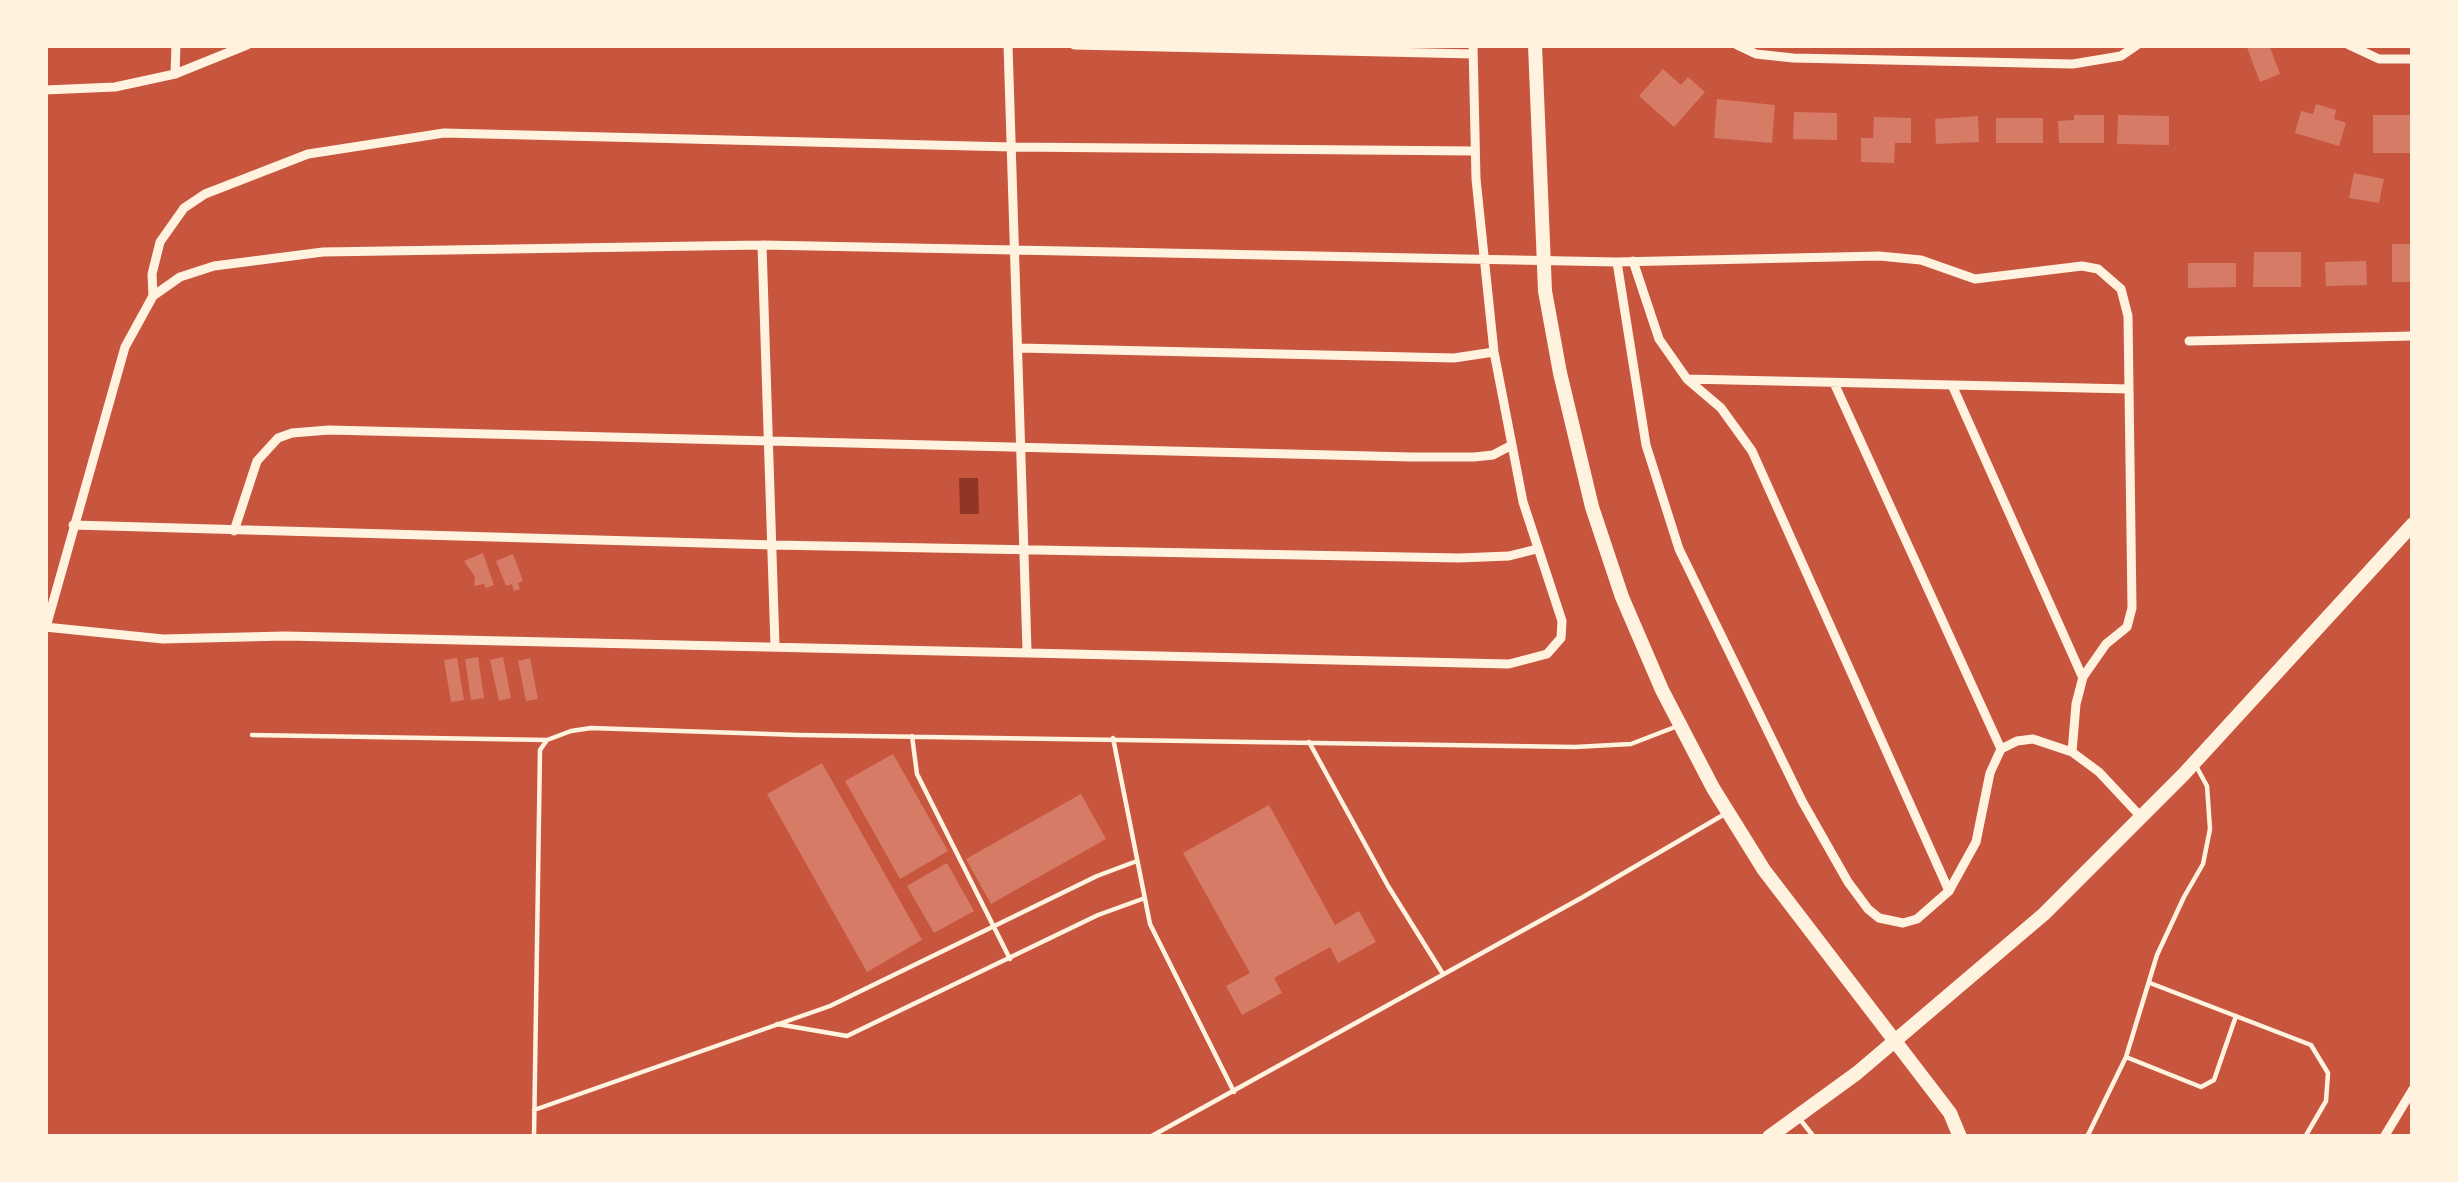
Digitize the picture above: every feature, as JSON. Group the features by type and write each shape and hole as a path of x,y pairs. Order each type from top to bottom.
{"main road":[{"path":"1535,45 1543,260 1559,373 1592,507 1622,597 1680,724 1764,870 1950,1113 1960,1137"},
{"path":"1769,1137 1896,1041 2044,914 2142,818 2413,524"}],"street":[{"path":"175,74 176,45"},
{"path":"45,89 115,87 175,74 248,45"},
{"path":"1008,45 1027,650"},
{"path":"1074,45 1473,50 1475,151 1483,260 1494,352 1510,446 1562,621 1557,647 1526,662 1509,664 285,636 163,639 45,627 124,347 153,296 180,277 214,266 322,252 762,245 1016,249 1483,260 1617,262 1879,256 1921,260 1975,279 2082,266 2110,277 2126,301 2132,608 2127,627 2098,653 2083,677 2075,704 2072,752"},
{"path":"1737,45 1756,54 1793,58 2073,64 2121,56 2138,45"},
{"path":"2349,45 2379,59 2413,58"},
{"path":"153,296 152,274 160,242 184,208 205,194 308,154 444,133 1012,148 1475,151"},
{"path":"762,245 775,646"},
{"path":"1633,261 1659,339 1687,379 1721,408 1752,451 1948,891"},
{"path":"1617,262 1635,387 1658,493 1679,549 1802,801 1848,882 1879,919 1903,923 1917,919 1948,891 1976,842 1990,773 2001,749 2017,741 2033,740 2072,752 2099,772 2142,818"},
{"path":"2189,341 2413,336"},
{"path":"1019,348 1454,358 1494,352"},
{"path":"1687,379 2129,389"},
{"path":"1834,382 2001,749"},
{"path":"1952,386 2083,677"},
{"path":"233,531 257,461 278,438 329,430 1022,450 1474,457 1510,446"},
{"path":"74,524 773,545 1459,558 1509,556 1537,549"},
{"path":"2384,1137 2413,1089"}],"lane":[{"path":"252,735 547,740 591,728 1575,747 1631,744 1680,724"},
{"path":"912,736 917,774 1010,959"},
{"path":"1113,738 1150,924 1234,1092"},
{"path":"534,1137 540,750 547,740"},
{"path":"1309,742 1388,886 1443,974"},
{"path":"2087,1137 2126,1057 2158,955 2204,864 2210,830 2207,786 2194,763"},
{"path":"1150,1137 1728,812"},
{"path":"534,1110 830,1006 1137,861"},
{"path":"777,1024 848,1036 1098,915 1144,898"},
{"path":"2150,983 2311,1045 2328,1072 2326,1101 2305,1137"},
{"path":"2126,1057 2201,1087 2214,1080 2236,1016"},
{"path":"1798,1116 1814,1137"}],"shaded area":[{"path":"959,478 978,478 979,514 960,514"}],"building":[{"path":"2246,45 2269,45 2280,74 2260,82"},
{"path":"1663,69 1681,85 1688,77 1705,92 1674,127 1639,96"},
{"path":"1717,99 1775,105 1772,143 1714,138"},
{"path":"2316,104 2336,110 2334,119 2346,123 2339,146 2295,133 2301,111 2313,114"},
{"path":"1794,112 1837,113 1837,140 1793,139"},
{"path":"2074,115 2104,115 2104,143 2059,143 2058,121 2074,120"},
{"path":"2118,115 2169,116 2169,145 2117,144"},
{"path":"2373,115 2413,115 2413,153 2373,153"},
{"path":"1978,116 1979,142 1936,144 1935,119"},
{"path":"1874,117 1911,118 1911,143 1895,143 1894,163 1861,162 1861,138 1873,138"},
{"path":"1996,118 2043,118 2043,143 1996,143"},
{"path":"2354,173 2384,179 2379,203 2349,198"},
{"path":"2392,244 2413,244 2413,282 2392,282"},
{"path":"2254,252 2301,252 2301,287 2253,287"},
{"path":"2366,261 2367,285 2326,286 2325,262"},
{"path":"2188,263 2236,263 2236,287 2188,288"},
{"path":"483,553 494,585 486,588 484,584 474,586 475,577 464,561"},
{"path":"513,554 523,581 514,591 512,584 506,586 496,561"},
{"path":"478,657 484,698 471,700 465,659"},
{"path":"503,657 511,698 499,701 490,660"},
{"path":"457,658 464,700 451,702 444,660"},
{"path":"530,658 538,699 526,701 518,661"},
{"path":"893,754 948,851 900,879 845,781"},
{"path":"822,763 922,940 867,972 767,794"},
{"path":"1081,794 1106,839 991,904 966,859"},
{"path":"1269,805 1335,925 1359,911 1376,942 1338,963 1330,947 1274,978 1282,993 1242,1015 1226,986 1250,973 1183,853"},
{"path":"947,863 974,911 934,933 907,886"}]}
